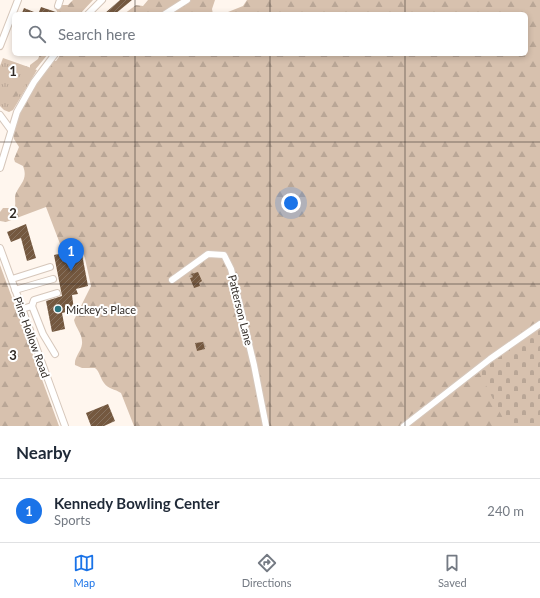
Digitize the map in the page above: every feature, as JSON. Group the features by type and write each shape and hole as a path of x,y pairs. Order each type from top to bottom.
{"street":[{"path":"13,12 18,0"},
{"path":"58,6 60,0"},
{"path":"90,12 102,0"},
{"path":"168,12 187,0"},
{"path":"0,46 12,15"},
{"path":"0,168 11,130 25,97 54,56"},
{"path":"0,115 11,130"},
{"name":"Pine Hollow Road","path":"0,248 65,426"},
{"name":"Patterson Lane","path":"172,280 208,254 224,256 231,269 254,365 266,426"},
{"path":"12,280 50,267"},
{"path":"15,290 53,279"},
{"path":"55,354 43,334 32,306 34,300 57,293"},
{"path":"22,309 32,306"},
{"path":"404,426 490,359 540,324"}],"green space":[{"path":"73,0 93,0 82,12 57,12 55,7 58,5 68,5"},
{"path":"148,0 215,0 213,12 127,12 136,5 143,6"},
{"path":"247,0 540,0 540,396 520,426 134,426 121,393 106,385 95,368 82,368 75,365 82,340 74,320 91,286 82,245 62,249 46,207 6,222 0,221 0,212 3,208 13,208 15,206 16,193 25,174 23,166 15,162 14,159 19,147 14,139 12,129 25,97 53,61 56,61 60,56 528,56 528,12 228,12 243,6"},
{"path":"39,56 46,56 26,81 21,93 17,96 9,98 7,94 16,88 24,73 30,69 30,65 38,59"},
{"path":"3,58 37,70 13,110 9,112 0,106 0,66"},
{"path":"0,265 59,426 0,426"},
{"path":"540,326 540,426 507,426 478,370"}],"building":[{"path":"120,0 132,0 117,12 106,12"},
{"path":"41,7 56,12 39,12"},
{"path":"24,8 34,12 22,12"},
{"path":"26,224 36,258 27,261 21,238 11,242 7,232"},
{"path":"73,248 73,251 81,249 88,286 76,289 78,294 72,295 74,310 62,313 65,329 52,332 46,301 62,296 54,255 63,253 63,250"},
{"path":"198,272 202,281 199,283 200,286 194,288 190,278 193,277 191,274"},
{"path":"203,342 205,349 197,351 195,343"},
{"path":"108,404 115,421 104,426 91,426 86,413"}],"place":[{"name":"Kennedy Bowling Center","path":"71,271"},
{"name":"Mickey's Place","path":"58,309"}]}
